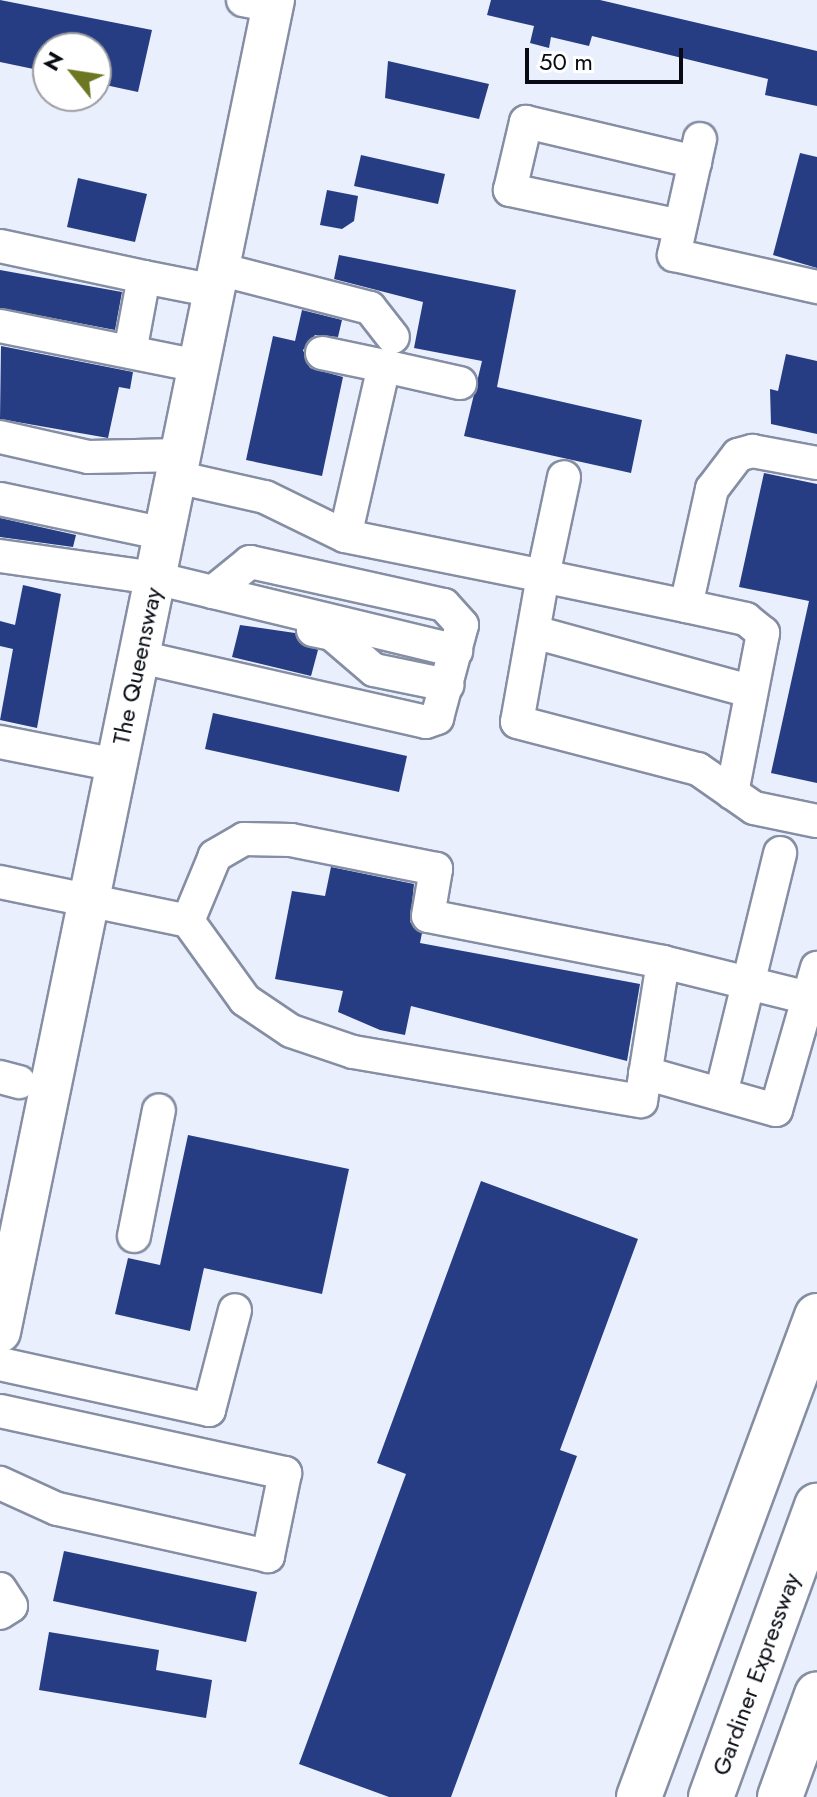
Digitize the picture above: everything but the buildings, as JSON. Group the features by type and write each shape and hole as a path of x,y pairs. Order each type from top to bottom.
{"highway":[{"path":"639,1797 817,1316"},
{"name":"Gardiner Expressway","path":"711,1797 817,1506"},
{"path":"780,1797 817,1695"}],"main road":[{"name":"The Queensway","path":"0,1332 217,280 264,2"}],"street":[{"path":"680,226 510,190 526,122 697,151 674,255 817,287"},
{"path":"0,246 144,277 217,280 370,308 389,352 345,536"},
{"path":"130,352 144,277"},
{"path":"0,326 199,366"},
{"path":"322,353 389,352 460,383"},
{"path":"0,437 88,457 178,466 265,497 345,536 686,606 761,628 732,793"},
{"path":"686,606 723,470 752,451 817,463"},
{"path":"564,477 517,722 698,769 754,808 817,821"},
{"path":"0,499 164,534"},
{"path":"0,556 155,578 456,651 437,718 426,722 140,657"},
{"path":"223,594 257,618 332,634 374,670 447,685"},
{"path":"534,632 750,691"},
{"path":"0,742 116,765"},
{"path":"188,921 224,847 291,840 436,869 428,916 663,962 748,983 813,983 776,1110 645,1073"},
{"path":"721,1094 780,853"},
{"path":"0,882 188,921 245,1000 291,1031 353,1052 641,1101 663,962"},
{"path":"134,1236 159,1110"},
{"path":"0,1364 209,1410 235,1310"},
{"path":"0,1411 285,1473 268,1556 57,1509 0,1483"},
{"path":"0,1589 11,1606 0,1613"}]}
